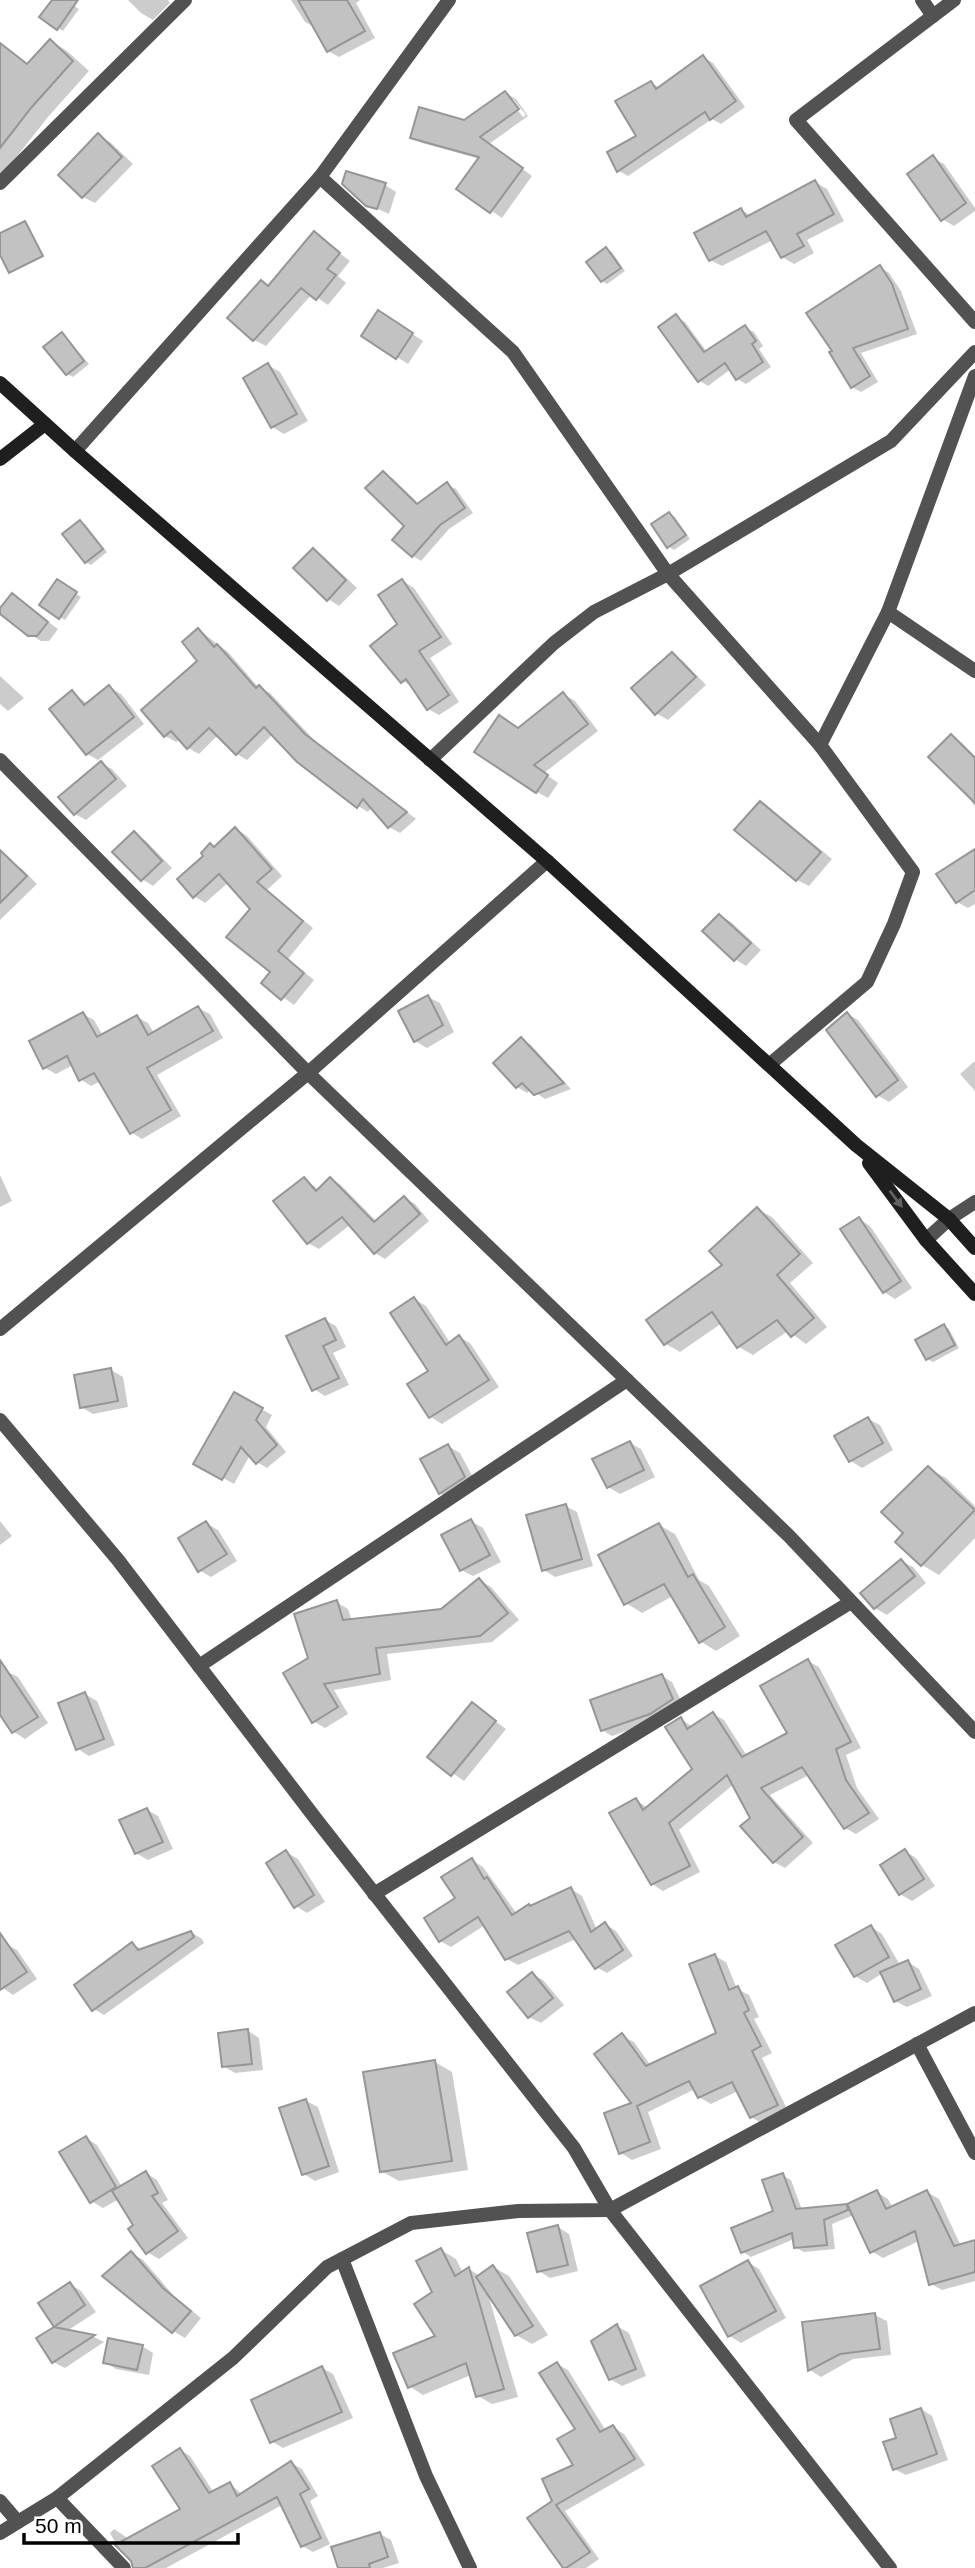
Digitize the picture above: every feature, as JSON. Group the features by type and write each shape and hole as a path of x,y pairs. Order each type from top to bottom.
{"main road":[{"path":"0,383 547,861 856,1145 949,1219 975,1248"},
{"path":"0,459 45,424"},
{"path":"856,1145 926,1240 975,1294"}],"street":[{"path":"0,183 185,0"},
{"path":"75,451 320,177 449,0"},
{"path":"922,0 933,16"},
{"path":"954,0 796,120 975,323"},
{"path":"320,177 513,352 668,574 820,745 913,872 894,924 867,982 769,1065"},
{"path":"430,760 554,643 594,612 668,574 891,441 975,352"},
{"path":"820,745 888,612 975,376"},
{"path":"888,612 975,671"},
{"path":"0,760 308,1073 789,1536 975,1731"},
{"path":"0,1329 308,1073 547,861"},
{"path":"926,1240 949,1219 975,1202"},
{"path":"199,1666 627,1380"},
{"path":"0,1420 118,1560 374,1894 574,2148 610,2210 890,2568"},
{"path":"374,1894 851,1602"},
{"path":"0,2533 57,2498 233,2358 327,2267 342,2259 411,2223 518,2211 610,2210 975,2013"},
{"path":"917,2044 975,2152"},
{"path":"342,2259 426,2476 470,2568"},
{"path":"57,2498 124,2568"},
{"path":"0,2501 18,2522"}],"building":[{"path":"52,0 78,0 57,30 39,17"},
{"path":"298,0 347,0 365,31 327,52"},
{"path":"50,39 73,61 0,148 0,43 27,64"},
{"path":"703,55 736,101 710,120 705,112 617,172 607,152 636,136 615,101 651,81 656,89"},
{"path":"505,91 519,109 480,137 523,168 490,213 456,189 479,157 410,138 419,107 464,120"},
{"path":"98,133 122,157 82,198 58,175"},
{"path":"933,155 966,203 941,221 907,174"},
{"path":"346,171 386,183 377,209 366,206 342,184"},
{"path":"815,180 834,214 797,234 804,246 781,258 766,231 709,261 694,233 741,208 746,217"},
{"path":"25,221 43,256 9,273 0,255 0,233"},
{"path":"314,231 340,253 327,269 336,275 316,300 301,288 253,341 227,318 261,280 268,286"},
{"path":"606,247 621,268 601,282 586,262"},
{"path":"880,265 892,284 908,329 853,348 870,376 851,388 829,352 832,351 806,313"},
{"path":"378,310 413,333 396,359 361,336"},
{"path":"676,314 704,352 745,325 756,341 752,344 763,362 736,380 725,363 698,382 658,327"},
{"path":"62,332 84,361 66,375 43,347"},
{"path":"268,363 297,414 271,428 243,378"},
{"path":"383,471 417,504 447,482 465,508 440,525 412,557 392,540 404,526 365,488"},
{"path":"669,512 686,535 667,548 651,524"},
{"path":"80,520 103,549 85,563 62,534"},
{"path":"313,548 346,580 327,601 293,568"},
{"path":"57,579 77,592 59,619 39,605"},
{"path":"402,579 441,637 419,651 449,695 427,710 406,679 401,683 370,646 397,624 378,595"},
{"path":"12,593 48,622 37,636 28,636 0,614 0,608"},
{"path":"198,628 214,647 217,644 256,688 259,685 305,734 407,812 388,828 363,799 357,808 297,762 264,727 236,755 209,728 187,749 171,731 164,737 141,710 197,661 182,642"},
{"path":"672,652 696,677 655,715 631,688"},
{"path":"109,685 134,717 86,755 49,709 72,690 84,705"},
{"path":"563,692 588,724 534,765 548,775 536,793 474,752 499,715 518,728"},
{"path":"951,734 975,758 975,803 928,757"},
{"path":"101,761 116,779 74,815 58,797"},
{"path":"760,801 821,852 796,881 734,830"},
{"path":"235,827 272,869 257,882 303,921 278,951 304,973 281,1000 261,983 270,972 226,937 250,909 219,874 193,898 177,879 203,856 201,853 210,843 214,847"},
{"path":"134,831 162,861 141,881 112,852"},
{"path":"975,849 975,890 956,903 936,874"},
{"path":"0,850 27,876 0,903"},
{"path":"719,914 751,943 734,961 702,931"},
{"path":"428,995 443,1025 414,1042 398,1011"},
{"path":"198,1006 213,1031 147,1068 171,1110 130,1134 94,1073 79,1081 67,1056 43,1069 29,1041 83,1012 97,1037 137,1015 148,1035"},
{"path":"847,1012 898,1080 876,1097 826,1030"},
{"path":"521,1037 564,1083 534,1095 522,1083 516,1088 493,1063"},
{"path":"304,1177 316,1191 330,1177 374,1222 404,1196 420,1214 374,1254 342,1217 307,1244 273,1201"},
{"path":"757,1207 800,1254 777,1275 814,1318 791,1337 777,1320 737,1348 712,1312 664,1345 646,1320 722,1265 709,1251"},
{"path":"859,1217 901,1281 883,1293 840,1229"},
{"path":"414,1297 446,1345 459,1335 489,1380 429,1418 407,1384 428,1371 390,1313"},
{"path":"325,1318 336,1340 323,1346 339,1378 312,1391 286,1336"},
{"path":"944,1324 955,1345 926,1360 915,1340"},
{"path":"111,1368 118,1401 80,1408 74,1375"},
{"path":"234,1392 263,1408 256,1420 277,1445 256,1464 241,1447 222,1480 193,1464"},
{"path":"868,1417 883,1443 849,1462 834,1436"},
{"path":"630,1441 644,1470 607,1488 592,1459"},
{"path":"448,1444 465,1477 439,1494 420,1459"},
{"path":"928,1466 975,1510 921,1566 895,1542 903,1533 881,1512"},
{"path":"566,1504 582,1559 542,1571 526,1515"},
{"path":"471,1519 490,1555 460,1571 441,1535"},
{"path":"206,1521 227,1554 198,1572 178,1538"},
{"path":"659,1523 688,1577 693,1574 725,1627 699,1643 664,1584 624,1605 598,1555"},
{"path":"901,1559 915,1576 874,1609 860,1593"},
{"path":"479,1578 508,1613 480,1636 376,1648 380,1674 324,1684 338,1707 312,1723 283,1673 308,1658 294,1614 337,1600 343,1620 441,1609"},
{"path":"808,1659 851,1742 836,1749 846,1780 869,1813 844,1829 802,1767 761,1788 803,1837 773,1863 740,1826 750,1818 727,1775 669,1823 690,1866 651,1885 609,1813 636,1798 643,1810 692,1769 665,1727 681,1717 687,1729 713,1712 742,1757 787,1733 760,1686"},
{"path":"0,1660 38,1717 12,1733 0,1715"},
{"path":"662,1674 673,1699 650,1714 601,1731 590,1700"},
{"path":"85,1692 104,1739 76,1750 58,1703"},
{"path":"472,1702 496,1721 451,1776 427,1757"},
{"path":"147,1808 163,1842 135,1854 119,1820"},
{"path":"905,1849 924,1879 899,1895 880,1865"},
{"path":"286,1850 314,1895 294,1908 266,1863"},
{"path":"472,1858 484,1879 487,1877 512,1915 529,1904 530,1906 571,1887 591,1932 605,1922 623,1950 595,1969 569,1931 505,1960 478,1917 439,1942 424,1918 455,1898 441,1877"},
{"path":"871,1925 889,1957 854,1977 835,1945"},
{"path":"191,1931 194,1937 92,2011 74,1985 132,1942 138,1950"},
{"path":"0,1933 27,1972 0,1990"},
{"path":"715,1954 729,1990 738,1986 749,2010 744,2013 761,2046 752,2051 778,2105 750,2118 732,2082 698,2098 689,2081 637,2106 650,2142 619,2154 604,2113 631,2103 594,2054 622,2033 646,2066 716,2033 689,1964"},
{"path":"908,1960 921,1989 894,2002 880,1972"},
{"path":"532,1972 553,1998 528,2018 507,1992"},
{"path":"248,2029 252,2064 222,2067 218,2033"},
{"path":"435,2060 452,2161 380,2172 363,2072"},
{"path":"306,2099 329,2166 302,2175 279,2108"},
{"path":"86,2136 116,2187 90,2203 59,2152"},
{"path":"146,2171 158,2193 152,2196 178,2231 146,2254 128,2229 133,2225 112,2191"},
{"path":"783,2173 796,2209 847,2204 848,2210 824,2220 827,2245 794,2248 792,2233 741,2253 731,2228 773,2211 762,2180"},
{"path":"877,2190 886,2209 927,2190 954,2246 975,2240 975,2272 929,2285 915,2231 870,2253 847,2204"},
{"path":"558,2225 568,2265 537,2272 527,2233"},
{"path":"441,2248 455,2276 469,2267 504,2389 476,2397 466,2363 408,2388 393,2353 435,2336 414,2304 432,2292 416,2261"},
{"path":"131,2251 163,2288 191,2311 172,2333 102,2276"},
{"path":"748,2260 776,2311 728,2337 700,2286"},
{"path":"493,2265 533,2326 515,2336 476,2277"},
{"path":"70,2282 85,2305 54,2327 38,2303"},
{"path":"875,2313 880,2349 840,2354 808,2371 802,2322"},
{"path":"617,2324 636,2369 609,2380 591,2341"},
{"path":"54,2327 95,2335 52,2363 36,2338"},
{"path":"108,2338 143,2345 137,2370 103,2363"},
{"path":"557,2362 600,2432 613,2425 635,2459 556,2505 590,2552 566,2568 563,2568 527,2518 552,2501 542,2479 573,2465 557,2439 575,2429 539,2373"},
{"path":"322,2366 342,2412 270,2443 251,2400"},
{"path":"921,2408 937,2454 893,2470 883,2442 896,2438 890,2419"},
{"path":"180,2448 209,2493 230,2482 237,2496 291,2461 309,2489 300,2494 321,2538 301,2547 277,2497 145,2568 133,2568 131,2561 115,2545 180,2509 152,2466"},
{"path":"380,2532 388,2557 369,2564 370,2568 338,2568 331,2547"}]}
